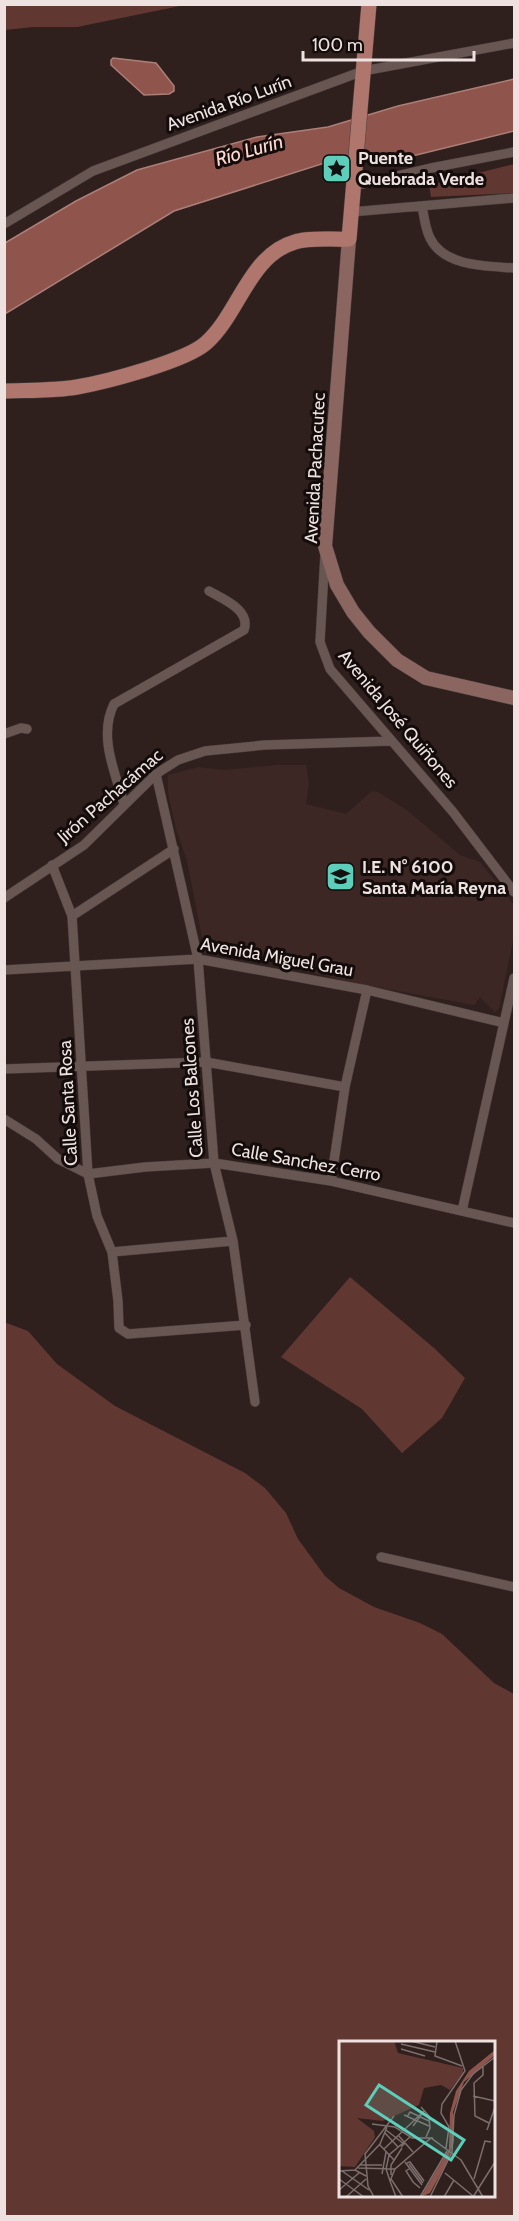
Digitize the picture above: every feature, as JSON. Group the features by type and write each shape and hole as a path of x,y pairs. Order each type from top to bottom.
{"main road":[{"path":"4,391 76,387 177,359 205,344 225,323 251,278 275,251 296,241 349,239 369,4"},
{"name":"Avenida Pachacutec","path":"349,239 325,546 337,585 353,612 397,660 426,678 514,698"}],"street":[{"name":"Avenida Río Lurín","path":"4,224 93,171 363,78 514,43"},
{"path":"354,180 514,152"},
{"path":"351,212 514,198"},
{"path":"422,206 429,235 435,246 445,255 457,260 514,268"},
{"name":"Avenida José Quiñones","path":"325,546 320,642 330,669 453,812 514,892"},
{"path":"124,804 106,743 108,717 114,704 244,630 246,624 244,616 233,605 209,591"},
{"path":"4,734 21,728 27,729"},
{"name":"Jirón Pachacámac","path":"4,898 84,845 156,774 178,760 205,751 265,745 392,741"},
{"name":"Calle Los Balcones","path":"156,774 198,959 214,1163 233,1241 255,1402"},
{"path":"72,916 174,849"},
{"name":"Calle Santa Rosa","path":"52,865 72,916 88,1174 97,1215 111,1252 118,1301 119,1328 128,1334 246,1325"},
{"name":"Avenida Miguel Grau","path":"4,970 198,959 367,990 504,1023"},
{"path":"462,1211 514,978"},
{"path":"332,1181 345,1087 367,990"},
{"path":"4,1069 206,1062 345,1087"},
{"path":"4,1119 36,1139 58,1159 88,1174"},
{"name":"Calle Sanchez Cerro","path":"88,1174 145,1167 214,1163 332,1181 514,1222"},
{"path":"111,1252 233,1241"},
{"path":"381,1557 514,1587"}],"shaded area":[{"path":"4,5 185,5 77,27 33,27 5,30"},
{"path":"514,164 514,193 431,197 429,185"},
{"name":"I.E. N° 6100 Santa María Reyna","path":"306,765 309,783 306,804 346,814 372,791 378,792 408,811 460,855 480,862 514,905 514,936 499,1008 495,1012 480,997 474,1005 360,984 240,955 205,953 187,861 176,829 168,792 168,775 198,767 223,770"},
{"path":"350,1277 434,1348 465,1378 442,1418 402,1453 362,1409 281,1357"},
{"path":"4,1322 28,1331 57,1364 115,1406 245,1473 265,1488 286,1513 298,1539 325,1576 339,1588 374,1607 420,1623 442,1634 494,1683 514,1694 514,2216 5,2216"}],"water":[{"path":"113,58 156,63 174,86 174,91 169,94 144,95 111,65"},
{"name":"Río Lurín","path":"514,79 514,131 396,160 337,159 174,211 5,314 5,243 76,201 137,170 257,137 328,127 398,106"}],"place":[{"name":"Puente Quebrada Verde","path":"337,168"},
{"name":"I.E. N° 6100 Santa María Reyna","path":"341,877"}]}
